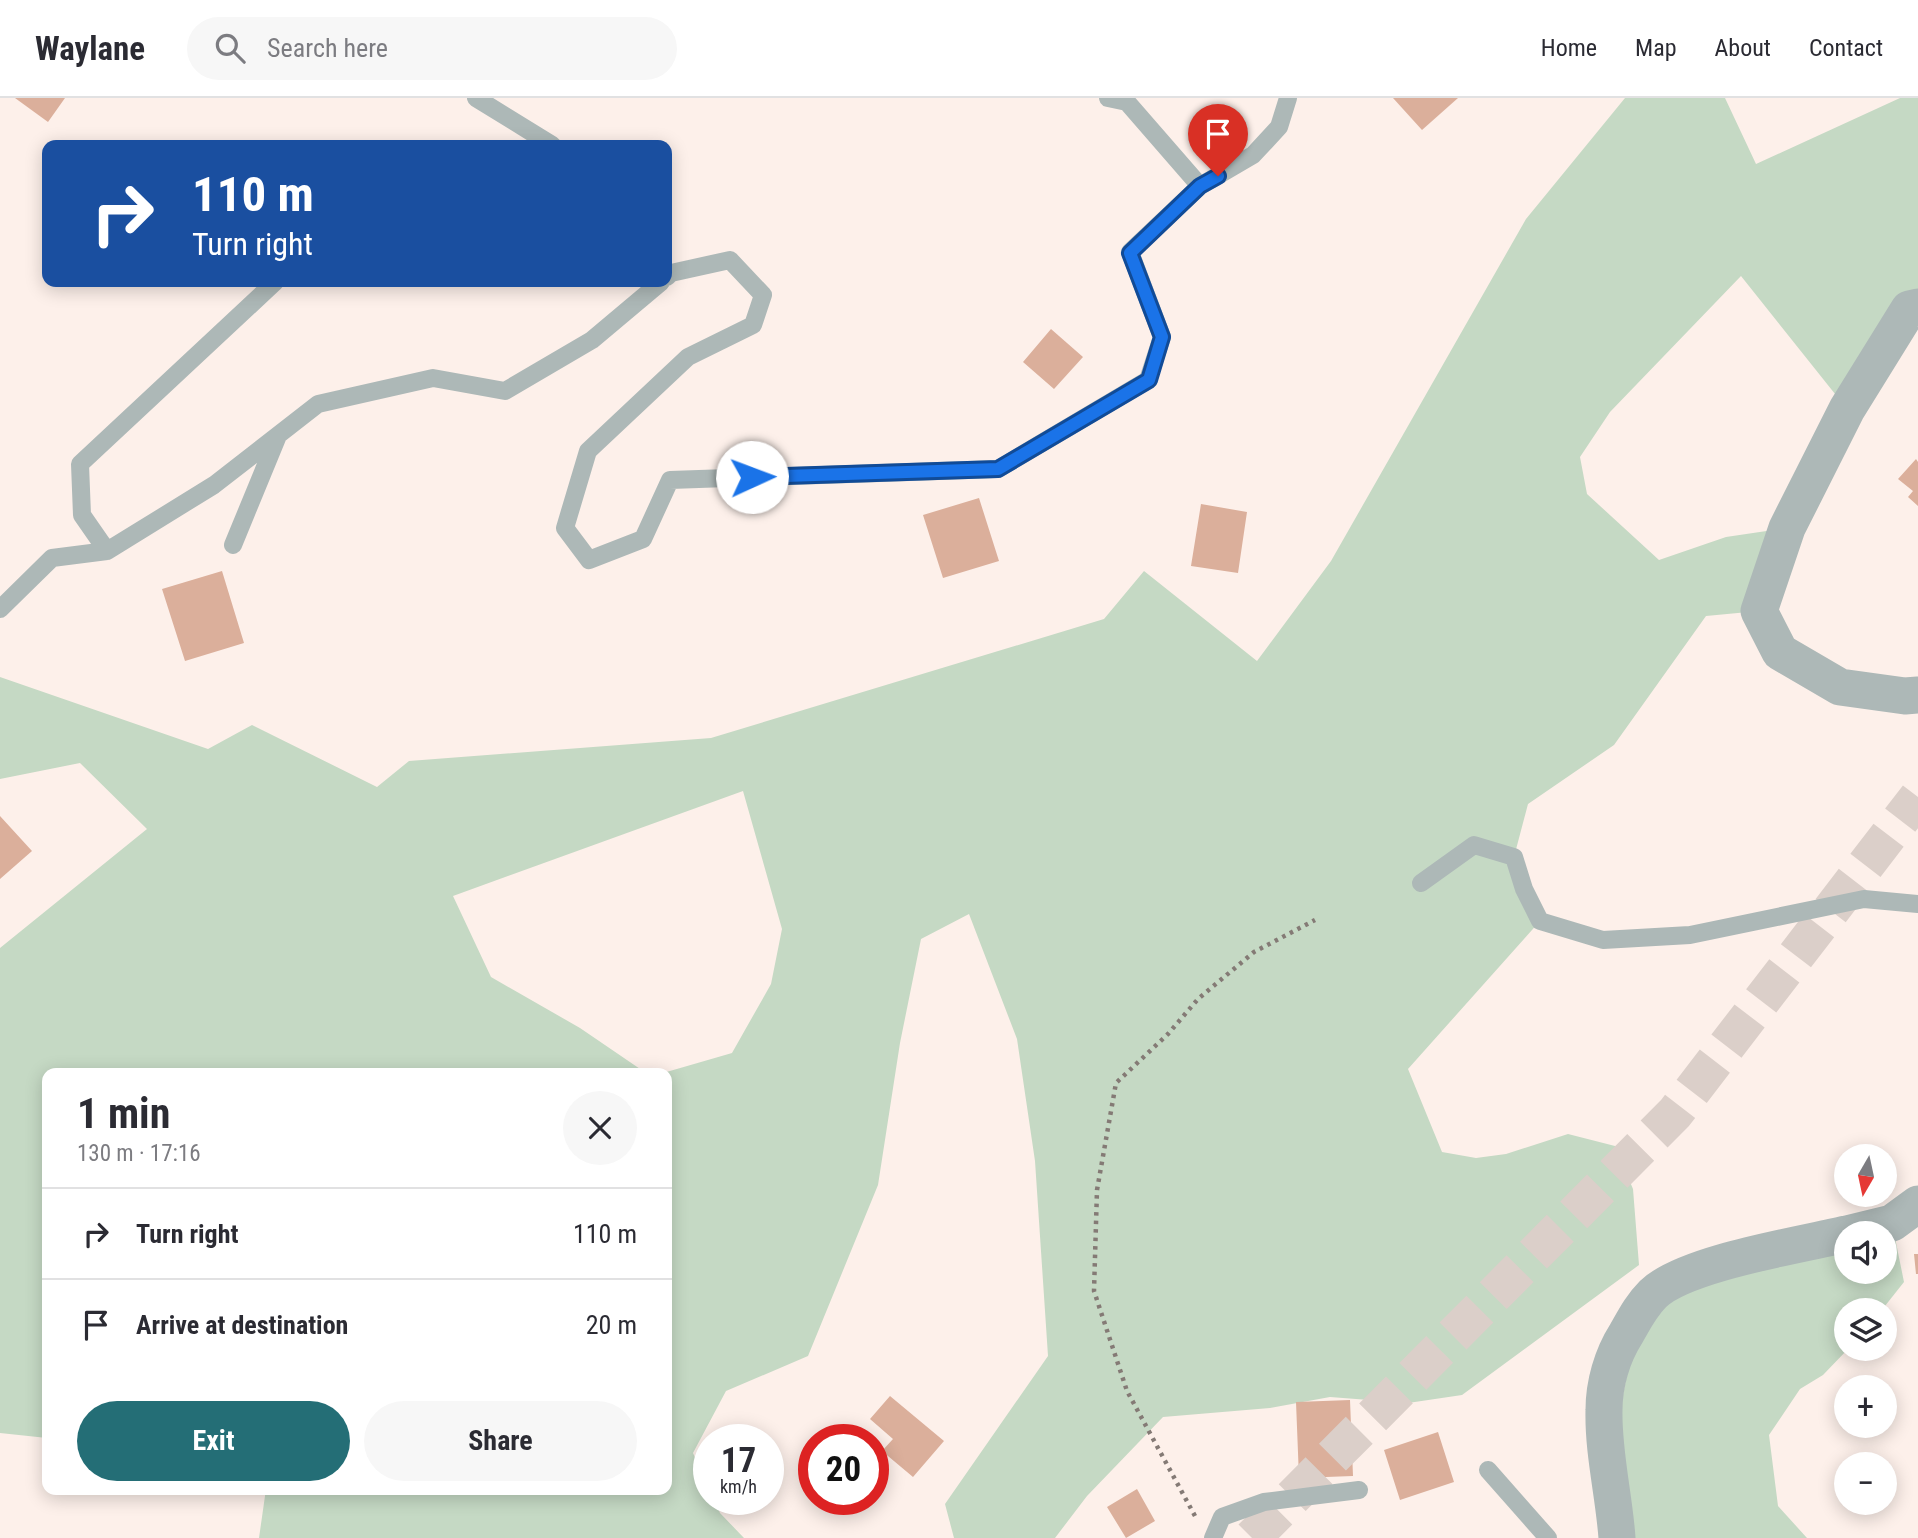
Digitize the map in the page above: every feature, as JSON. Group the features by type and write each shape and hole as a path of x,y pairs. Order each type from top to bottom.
{"street":[{"path":"1918,307 1909,309 1847,409 1787,528 1759,611 1780,652 1840,687 1918,695"},
{"path":"1895,1221 1918,1203"},
{"path":"1617,1538 1603,1409 1607,1379 1618,1347 1640,1309 1655,1292 1685,1275 1734,1260 1834,1237"}],"lane":[{"path":"476,98 544,140"},
{"path":"1108,98 1127,102 1200,186"},
{"path":"672,273 730,260 763,295 753,325 688,357 588,451 565,528 589,560 643,539 670,480 998,469 1149,380 1162,337 1130,253 1200,186 1253,155 1279,127 1288,98"},
{"path":"107,551 82,515 80,464 270,287"},
{"path":"0,609 52,558 107,551 214,485 318,404 433,378 505,391 592,340 655,287"},
{"path":"233,545 278,435"},
{"path":"1421,883 1474,845 1514,857 1524,889 1540,921 1603,940 1690,935 1864,899 1918,904"},
{"path":"1488,1470 1548,1538"},
{"path":"1207,1532 1222,1517 1264,1502 1359,1490"}],"path":[{"path":"1207,1532 1127,1391 1094,1291 1097,1190 1116,1083 1168,1034 1198,999 1254,952 1315,920"}],"green space":[{"path":"1625,98 1725,98 1756,164 1900,98 1918,98 1918,307 1847,409 1741,276 1610,412 1580,457 1587,494 1659,560 1726,537 1787,528 1759,611 1706,616 1614,745 1528,804 1514,857 1540,921 1408,1069 1442,1152 1476,1158 1506,1154 1568,1134 1615,1146 1633,1189 1639,1265 1462,1395 1408,1403 1330,1397 1270,1408 1163,1417 1087,1496 1055,1538 954,1538 945,1504 1048,1356 1035,1161 1017,1039 969,914 921,939 900,1043 878,1185 808,1356 726,1391 708,1424 693,1424 693,1515 722,1515 744,1538 259,1538 265,1495 672,1495 672,1070 732,1053 771,984 782,929 743,791 453,896 491,977 580,1028 639,1068 42,1068 42,1437 0,1433 0,948 147,829 80,763 0,779 0,677 208,749 252,725 377,787 409,761 711,738 1104,619 1144,571 1257,661 1331,561 1526,219"},
{"path":"1834,1238 1834,1284 1897,1284 1897,1248 1904,1282 1891,1298 1834,1298 1834,1361 1836,1361 1823,1375 1800,1389 1769,1435 1778,1506 1807,1538 1617,1538 1608,1470 1640,1309"}],"building":[{"path":"15,98 65,98 48,122"},
{"path":"1393,98 1458,98 1422,130"},
{"path":"1051,329 1083,357 1054,389 1023,362"},
{"path":"1916,459 1918,506 1908,497 1913,491 1898,479"},
{"path":"979,498 999,561 943,578 923,515"},
{"path":"1201,504 1247,512 1238,573 1191,566"},
{"path":"222,571 244,643 185,661 162,589"},
{"path":"0,816 32,851 0,879"},
{"path":"1914,1254 1918,1254 1918,1274 1916,1274"},
{"path":"890,1396 944,1441 913,1477 889,1457 889,1443 893,1439 889,1436 889,1424 876,1424 870,1419"},
{"path":"1350,1400 1353,1476 1299,1478 1296,1402"},
{"path":"1438,1432 1454,1482 1400,1500 1384,1450"},
{"path":"1137,1489 1155,1521 1126,1538 1107,1507"}],"tunnel":[{"path":"1252,1538 1675,1113 1918,797"}],"route":[{"path":"752,477 998,469 1149,380 1162,337 1130,253 1200,186 1218,176"}]}
